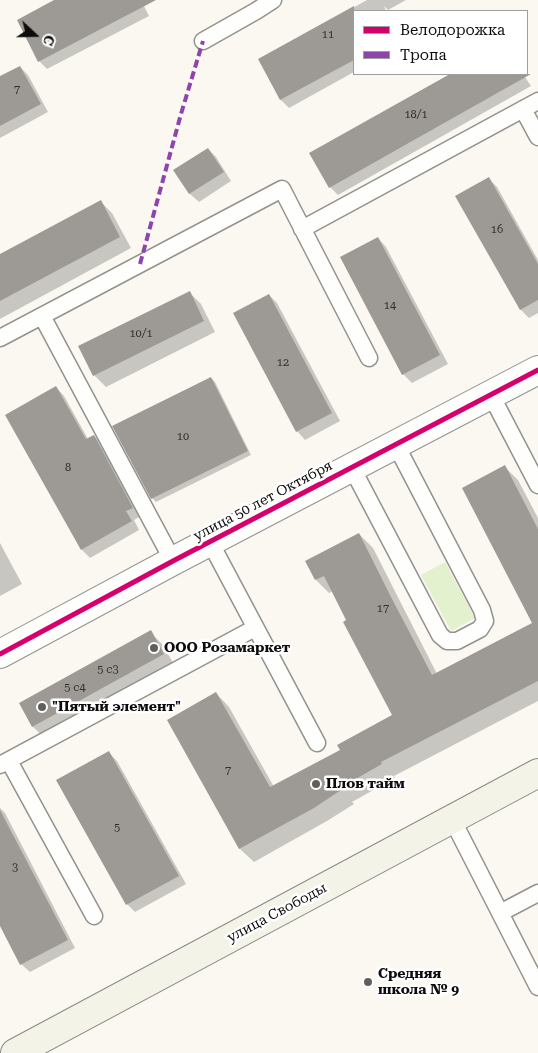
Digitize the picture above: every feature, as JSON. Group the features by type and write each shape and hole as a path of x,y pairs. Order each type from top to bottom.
{"main road":[{"name":"улица Свободы","path":"15,1053 538,773"}],"street":[{"name":"улица 50 лет Октября","path":"0,654 538,370"}],"lane":[{"path":"203,40 256,12 273,0"},
{"path":"302,229 538,101"},
{"path":"523,109 538,136"},
{"path":"0,338 282,189 369,358"},
{"path":"42,316 173,561"},
{"path":"491,395 538,485"},
{"path":"352,468 440,635 447,641 457,642 480,629 484,620 482,610 396,445"},
{"path":"210,542 316,743"},
{"path":"94,916 4,763 256,628"},
{"path":"452,819 538,987"},
{"path":"500,913 538,893"}],"green space":[{"path":"445,562 475,618 451,631 421,575"}],"building":[{"path":"54,0 156,0 38,62 17,20"},
{"path":"354,6 353,61 280,100 258,59"},
{"path":"20,66 41,104 0,126 0,76"},
{"path":"531,74 329,188 309,153 448,75"},
{"path":"208,148 224,172 189,194 173,170"},
{"path":"489,177 538,264 538,300 520,310 455,196"},
{"path":"101,200 120,237 0,301 0,254"},
{"path":"378,237 440,355 402,375 340,257"},
{"path":"190,291 204,321 93,376 78,346"},
{"path":"269,294 332,413 296,432 233,313"},
{"path":"211,377 248,451 151,499 112,426"},
{"path":"56,386 86,439 94,435 133,508 126,511 132,521 81,550 5,415"},
{"path":"505,465 538,529 538,681 381,762 382,764 340,788 341,790 314,808 239,849 167,720 216,692 270,787 340,750 337,745 392,715 343,622 346,620 324,576 315,580 305,561 359,533 432,675 532,623 462,488"},
{"path":"151,630 164,654 32,727 19,703"},
{"path":"109,751 179,876 126,905 56,780"},
{"path":"0,810 68,940 20,965 0,926"}],"marked path":[{"path":"140,264 203,41"}],"cycle path":[{"path":"0,654 538,370"}],"place":[{"name":"ООО Розамаркет","path":"154,648"},
{"name":"\"Пятый элемент\"","path":"42,707"},
{"name":"Плов тайм","path":"316,784"},
{"name":"Средняя школа № 9","path":"368,982"}]}
